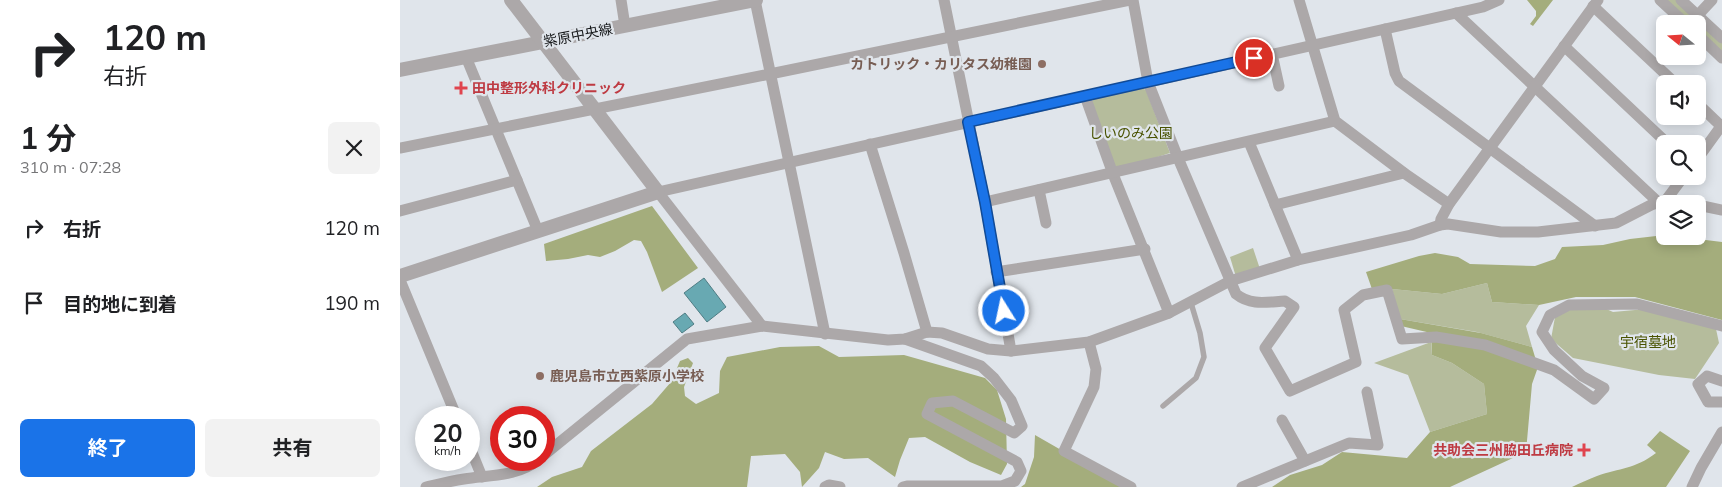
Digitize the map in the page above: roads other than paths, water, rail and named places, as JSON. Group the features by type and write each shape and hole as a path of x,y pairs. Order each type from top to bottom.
{"street":[{"path":"511,0 762,326"},
{"path":"620,0 625,26"},
{"path":"755,0 825,334"},
{"name":"紫原中央線","path":"400,70 755,0"},
{"path":"944,0 985,202 1011,351"},
{"path":"400,148 1132,0 1148,82 1236,294 1250,302 1259,303 1285,300 1294,307 1264,348 1290,391 1356,362 1344,310 1363,295 1387,290 1402,339 1436,337 1484,345 1554,370 1594,399 1604,388 1582,376 1554,350 1542,332 1550,315 1569,305 1637,304 1722,326"},
{"path":"1299,0 1335,121 1448,204"},
{"path":"400,276 658,192 1483,7 1499,0"},
{"path":"1660,0 1676,15"},
{"path":"1682,0 1698,15 1712,0"},
{"path":"1440,225 1448,204 1491,148 1595,3 1667,75"},
{"path":"1456,13 1656,196"},
{"path":"1706,23 1722,38"},
{"path":"1385,29 1397,78 1595,226"},
{"path":"1706,43 1722,58"},
{"path":"1564,46 1658,135"},
{"path":"1272,54 1279,86"},
{"path":"466,57 538,231"},
{"path":"1085,96 1113,174 1145,249 1169,313"},
{"path":"1706,111 1721,125 1706,147"},
{"path":"985,202 1113,174 1335,121"},
{"path":"1248,142 1298,260"},
{"path":"870,144 926,332"},
{"path":"1275,205 1404,173"},
{"path":"400,210 517,180"},
{"path":"1667,195 1676,185"},
{"path":"1039,190 1046,223"},
{"path":"555,446 687,339 762,326 888,340 904,339 926,332 942,333 988,349 1011,351 1089,342 1169,313 1230,281 1298,260 1410,235 1440,225 1448,224 1501,232 1538,232 1616,223 1656,204"},
{"path":"1706,207 1722,210"},
{"path":"996,272 1145,249"},
{"path":"400,280 452,406"},
{"path":"903,487 1002,486 1015,481 1022,471 1017,462 927,414 932,403 953,401 1014,433 1022,426 1007,395 994,378 981,366 904,339"},
{"path":"1089,342 1096,369 1094,387 1064,452 1131,487"},
{"path":"1722,382 1708,376 1698,384 1708,402 1722,402"},
{"path":"1242,487 1348,443 1378,446 1367,392"},
{"path":"1282,420 1305,461"},
{"path":"1692,487 1722,432"},
{"path":"479,471 482,478"},
{"path":"426,487 466,479 500,476 517,471"},
{"path":"824,487 829,485 840,487"}],"lane":[{"path":"1163,406 1196,378 1204,357 1200,333 1190,303"}],"water":[{"path":"704,278 726,307 707,322 684,293"},
{"path":"685,313 694,324 682,333 673,322"}],"place":[{"name":"カトリック・カリタス幼稚園","path":"1042,64"},
{"name":"田中整形外科クリニック","path":"461,88"},
{"name":"鹿児島市立西紫原小学校","path":"540,376"},
{"name":"共助会三州脇田丘病院","path":"1584,450"}],"park label":[{"name":"しいのみ公園","path":"1131,133"},
{"name":"宇宿墓地","path":"1648,342"}]}
